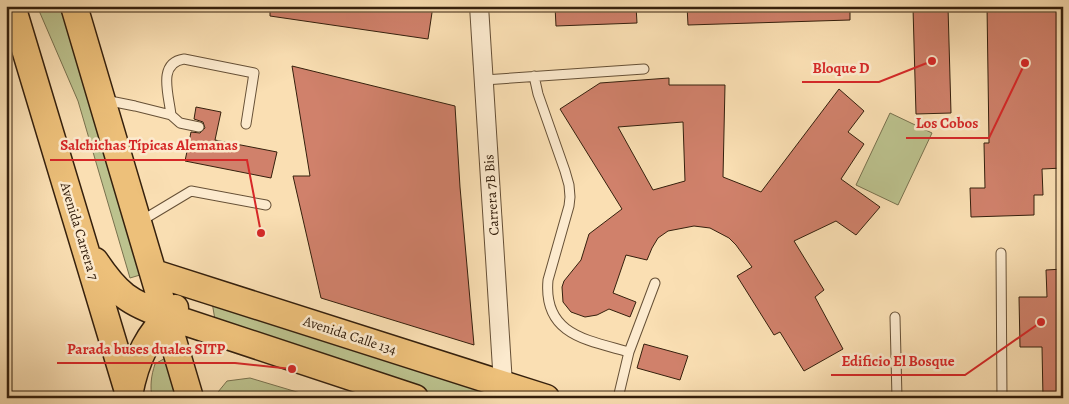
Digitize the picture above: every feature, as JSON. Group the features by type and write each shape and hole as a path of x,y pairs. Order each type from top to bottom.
{"main road":[{"name":"Avenida Carrera 7","path":"12,6 129,397"},
{"path":"74,6 190,398"},
{"path":"84,246 108,281 120,293 140,306 415,398"},
{"name":"Avenida Calle 134","path":"154,273 546,398"},
{"path":"129,397 135,368 146,342 167,316 202,288"}],"street":[{"name":"Carrera 7B Bis","path":"479,6 503,384"}],"lane":[{"path":"171,115 166,76 168,69 177,60 184,59 254,73 246,124"},
{"path":"484,80 644,69"},
{"path":"534,76 538,94 569,185 569,206 546,292 552,312 563,328 574,336 629,352"},
{"path":"102,100 171,115 180,123 199,127"},
{"path":"139,222 191,190 266,204"},
{"path":"1000,253 1002,398"},
{"path":"618,398 629,352 655,283"},
{"path":"895,317 897,398"}],"green space":[{"path":"37,6 65,6 140,275 130,278 78,101"},
{"path":"890,113 932,133 898,205 856,185"},
{"path":"212,302 510,398 441,398 215,320"},
{"path":"167,357 178,398 152,398 151,381 155,364"},
{"path":"250,378 317,398 218,398 218,392 227,381"}],"building":[{"path":"270,6 433,6 428,39 270,16"},
{"path":"555,6 636,6 637,23 556,26"},
{"path":"687,6 850,6 850,20 688,25"},
{"path":"987,6 1063,6 1063,168 1042,169 1043,195 1034,195 1034,215 971,217 970,188 985,188 984,143 989,143"},
{"path":"948,7 951,113 916,114 913,8"},
{"path":"292,66 455,106 474,345 321,298 293,176 310,176"},
{"path":"669,78 669,85 725,85 723,177 761,192 839,89 864,111 848,132 864,144 841,179 880,207 856,235 836,221 794,241 824,290 815,297 843,349 804,371 780,332 774,335 737,276 752,267 729,238 710,228 694,226 668,231 658,238 647,260 626,255 613,293 636,302 630,317 609,309 597,315 585,317 571,312 563,302 562,287 564,281 581,260 589,234 622,209 560,109 600,83","holes":["683,122 685,181 653,190 618,127"]},
{"path":"196,107 221,112 215,140 277,152 271,178 185,161 191,132 200,133 205,128 203,122 194,119"},
{"path":"1063,269 1063,398 1043,398 1042,347 1020,347 1019,297 1047,297 1046,270"},
{"path":"644,344 688,356 680,380 637,368"}],"place":[{"name":"Bloque D","path":"932,61"},
{"name":"Los Cobos","path":"1025,63"},
{"name":"Salchichas Típicas Alemanas","path":"261,233"},
{"name":"Edificio El Bosque","path":"1041,322"},
{"name":"Parada buses duales SITP","path":"292,369"}]}
